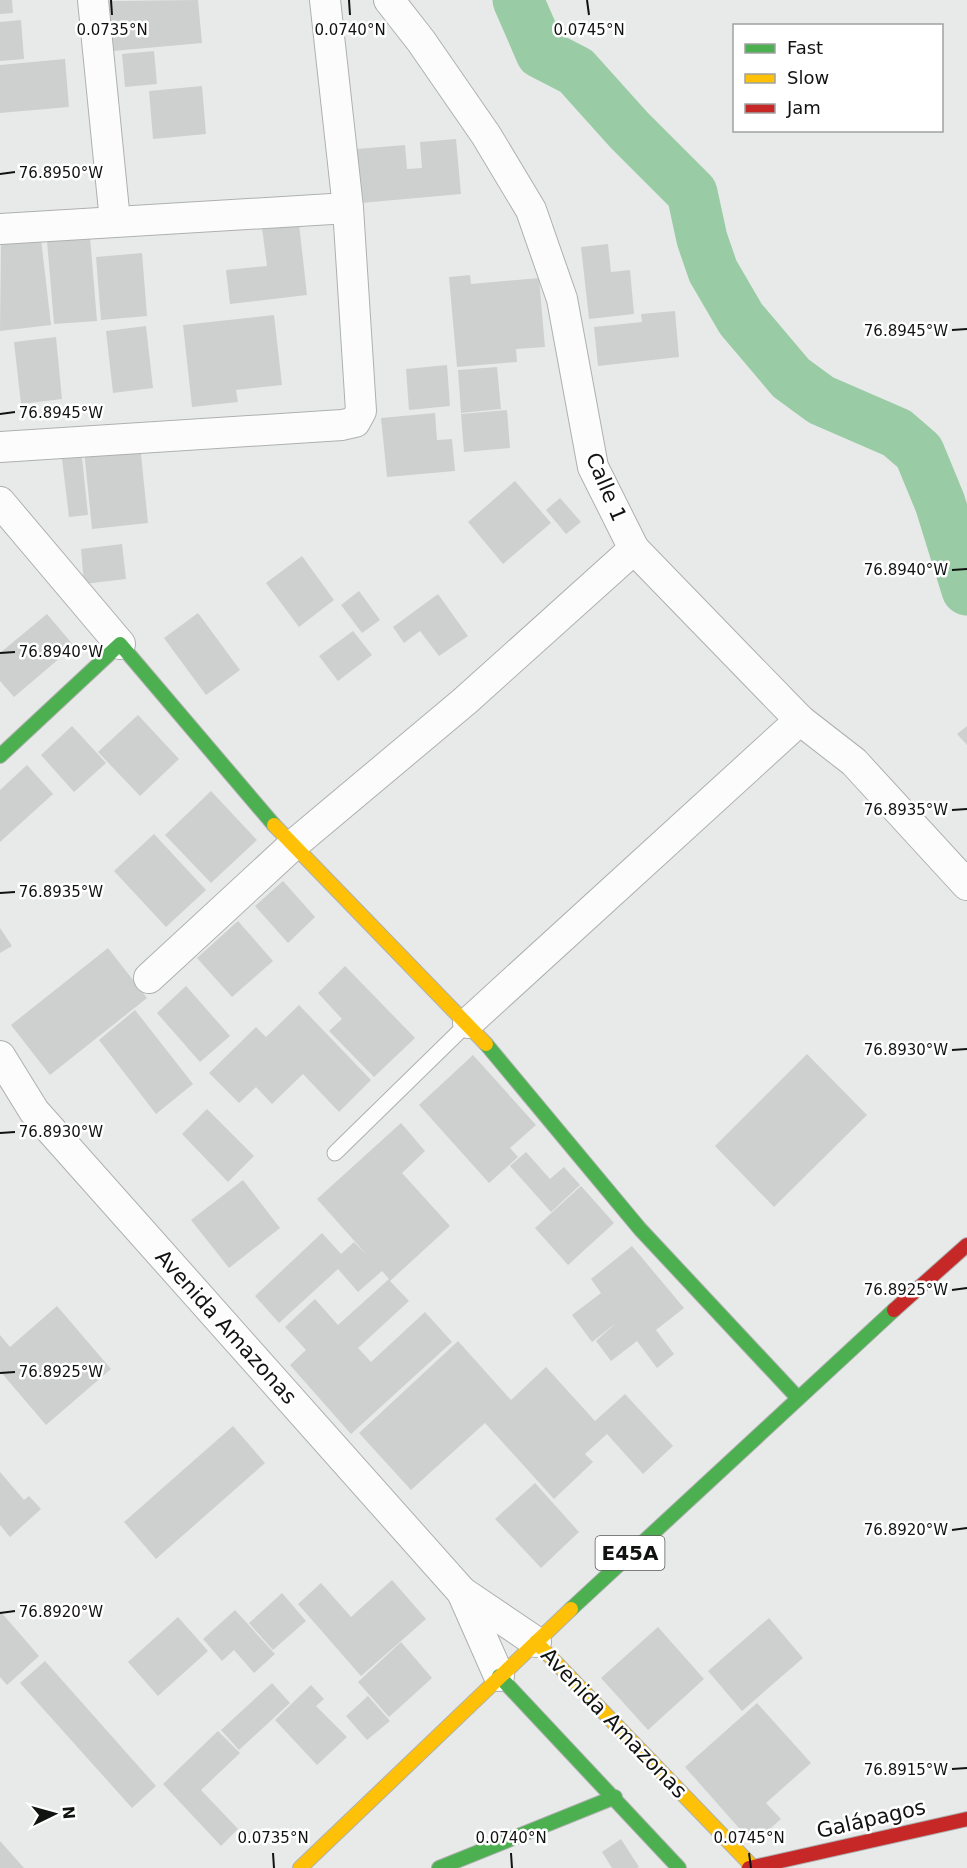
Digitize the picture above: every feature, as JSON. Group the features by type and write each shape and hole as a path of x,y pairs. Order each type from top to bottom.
{"main road":[{"path":"0,756 120,644 292,846 468,1023 640,1229 797,1397"},
{"name":"E45A","path":"300,1868 797,1397 967,1245"},
{"name":"Avenida Amazonas","path":"536,1642 752,1868"},
{"name":"Avenida Amazonas","path":"500,1676 679,1868"},
{"path":"439,1868 615,1797"},
{"name":"Galápagos","path":"752,1868 967,1819"}],"street":[{"path":"93,0 115,221"},
{"path":"0,447 342,425 355,422 361,411 348,208 325,0"},
{"name":"Calle 1","path":"389,0 421,41 486,135 531,210 562,299 593,467 634,549 800,720 854,762 967,885"},
{"path":"0,229 348,208"},
{"path":"0,502 120,644"},
{"path":"149,978 292,846 465,701 634,549"},
{"path":"468,1023 800,720"},
{"name":"Avenida Amazonas","path":"0,1056 34,1111 462,1592 536,1642"},
{"name":"Avenida Amazonas","path":"462,1592 500,1676"}],"lane":[{"path":"335,1153 468,1023"}],"building":[{"path":"0,0 12,0 13,13 0,14"},
{"path":"198,0 202,43 113,51 108,1"},
{"path":"21,20 24,59 0,61 0,22"},
{"path":"154,51 157,84 125,87 122,54"},
{"path":"65,59 69,107 0,113 0,65"},
{"path":"202,86 206,134 153,139 149,91"},
{"path":"456,139 461,194 361,203 356,149 405,145 407,169 422,168 420,142"},
{"path":"299,224 307,295 230,304 226,270 267,266 262,228"},
{"path":"90,237 97,321 54,324 47,241"},
{"path":"41,239 51,325 0,331 1,244"},
{"path":"608,244 611,272 630,270 634,314 589,319 581,247"},
{"path":"142,253 147,316 101,320 96,257"},
{"path":"470,275 471,284 539,278 545,347 516,349 517,362 457,367 449,277"},
{"path":"675,311 679,357 598,366 594,327 642,322 641,314"},
{"path":"274,315 282,385 236,390 238,402 192,407 183,325"},
{"path":"146,326 153,388 113,393 106,331"},
{"path":"56,337 62,399 21,404 14,342"},
{"path":"447,365 450,406 409,410 406,369"},
{"path":"497,367 501,409 461,413 458,370"},
{"path":"507,410 510,448 464,452 461,414"},
{"path":"435,413 437,440 452,439 455,471 387,477 381,418"},
{"path":"140,444 148,523 92,529 84,450"},
{"path":"82,457 88,515 69,517 62,459"},
{"path":"515,481 551,523 503,564 468,522"},
{"path":"560,498 581,522 566,534 546,510"},
{"path":"122,544 126,579 84,584 81,549"},
{"path":"302,556 334,600 299,627 266,583"},
{"path":"359,591 380,620 362,633 341,605"},
{"path":"438,594 468,636 439,656 420,631 404,643 393,627"},
{"path":"198,613 240,670 206,695 164,638"},
{"path":"47,614 74,646 14,697 0,681 0,653"},
{"path":"353,631 372,655 338,681 319,656"},
{"path":"138,715 179,759 140,796 98,752"},
{"path":"72,726 106,763 74,792 41,755"},
{"path":"967,726 967,745 957,734"},
{"path":"27,765 53,794 0,842 0,790"},
{"path":"211,791 257,840 211,883 165,835"},
{"path":"154,834 206,890 166,927 114,871"},
{"path":"283,881 315,917 288,943 255,906"},
{"path":"238,921 273,961 232,997 197,958"},
{"path":"0,928 12,946 0,953"},
{"path":"108,948 147,998 50,1075 11,1025"},
{"path":"345,966 415,1038 374,1077 329,1031 342,1019 318,993"},
{"path":"186,986 230,1036 200,1062 157,1013"},
{"path":"299,1005 371,1080 339,1112 303,1074 272,1104 256,1087 239,1103 209,1073 256,1027 266,1037"},
{"path":"135,1010 193,1084 156,1114 99,1040"},
{"path":"807,1054 867,1115 774,1207 715,1146"},
{"path":"473,1055 536,1125 510,1148 518,1157 489,1183 419,1105"},
{"path":"207,1109 254,1156 228,1182 182,1134"},
{"path":"401,1123 425,1151 402,1173 450,1226 390,1281 409,1301 358,1348 371,1362 425,1312 452,1342 351,1434 290,1365 306,1350 285,1327 315,1299 338,1325 389,1279 382,1271 358,1292 338,1269 279,1323 255,1296 322,1233 341,1254 354,1242 367,1255 317,1199"},
{"path":"526,1152 550,1179 564,1167 580,1185 551,1212 510,1166"},
{"path":"243,1180 280,1228 229,1268 191,1220"},
{"path":"581,1186 614,1223 568,1265 535,1228"},
{"path":"632,1246 684,1308 656,1330 674,1354 657,1368 637,1341 611,1361 596,1341 616,1323 592,1342 572,1315 601,1293 591,1279"},
{"path":"57,1306 111,1369 46,1425 0,1371 0,1335 10,1347"},
{"path":"458,1341 511,1400 546,1367 595,1421 625,1394 673,1446 643,1474 607,1434 585,1454 593,1462 554,1499 485,1423 411,1490 359,1433"},
{"path":"233,1426 265,1463 156,1559 124,1522"},
{"path":"0,1472 24,1500 29,1496 41,1509 10,1537 0,1525"},
{"path":"535,1483 579,1532 541,1568 495,1519"},
{"path":"392,1580 426,1619 361,1676 298,1604 321,1583 351,1617"},
{"path":"282,1593 306,1621 273,1650 249,1623"},
{"path":"235,1610 275,1654 254,1673 234,1650 222,1661 203,1639"},
{"path":"0,1611 39,1656 7,1685 0,1677"},
{"path":"178,1617 208,1651 158,1696 128,1662"},
{"path":"769,1618 803,1658 742,1711 708,1671"},
{"path":"658,1627 704,1679 648,1730 601,1678"},
{"path":"401,1642 432,1678 389,1717 358,1682"},
{"path":"45,1661 156,1786 132,1808 20,1683"},
{"path":"272,1683 290,1703 239,1750 221,1730"},
{"path":"311,1685 324,1699 316,1706 347,1737 317,1765 275,1720"},
{"path":"368,1696 390,1721 367,1740 346,1716"},
{"path":"757,1703 811,1763 766,1803 781,1819 753,1844 685,1767"},
{"path":"218,1731 240,1753 201,1790 238,1829 221,1846 163,1784"},
{"path":"621,1839 639,1867 612,1868 602,1852"},
{"path":"0,1841 24,1868 0,1868"}],"waterway":[{"path":"518,0 541,53 576,71 629,130 692,193 702,239 713,271 741,319 791,378 821,400 897,433 919,452 940,503 967,590"}],"traffic: fast":[{"path":"0,756 120,644 274,825"},
{"path":"486,1044 640,1229 797,1397"},
{"path":"571,1609 894,1310"},
{"path":"499,1676 679,1868"},
{"path":"439,1868 615,1797"}],"traffic: slow":[{"path":"274,825 486,1044"},
{"path":"300,1868 571,1609"},
{"path":"536,1642 754,1868"}],"traffic: jam":[{"path":"894,1310 967,1245"},
{"path":"749,1868 967,1819"}]}
